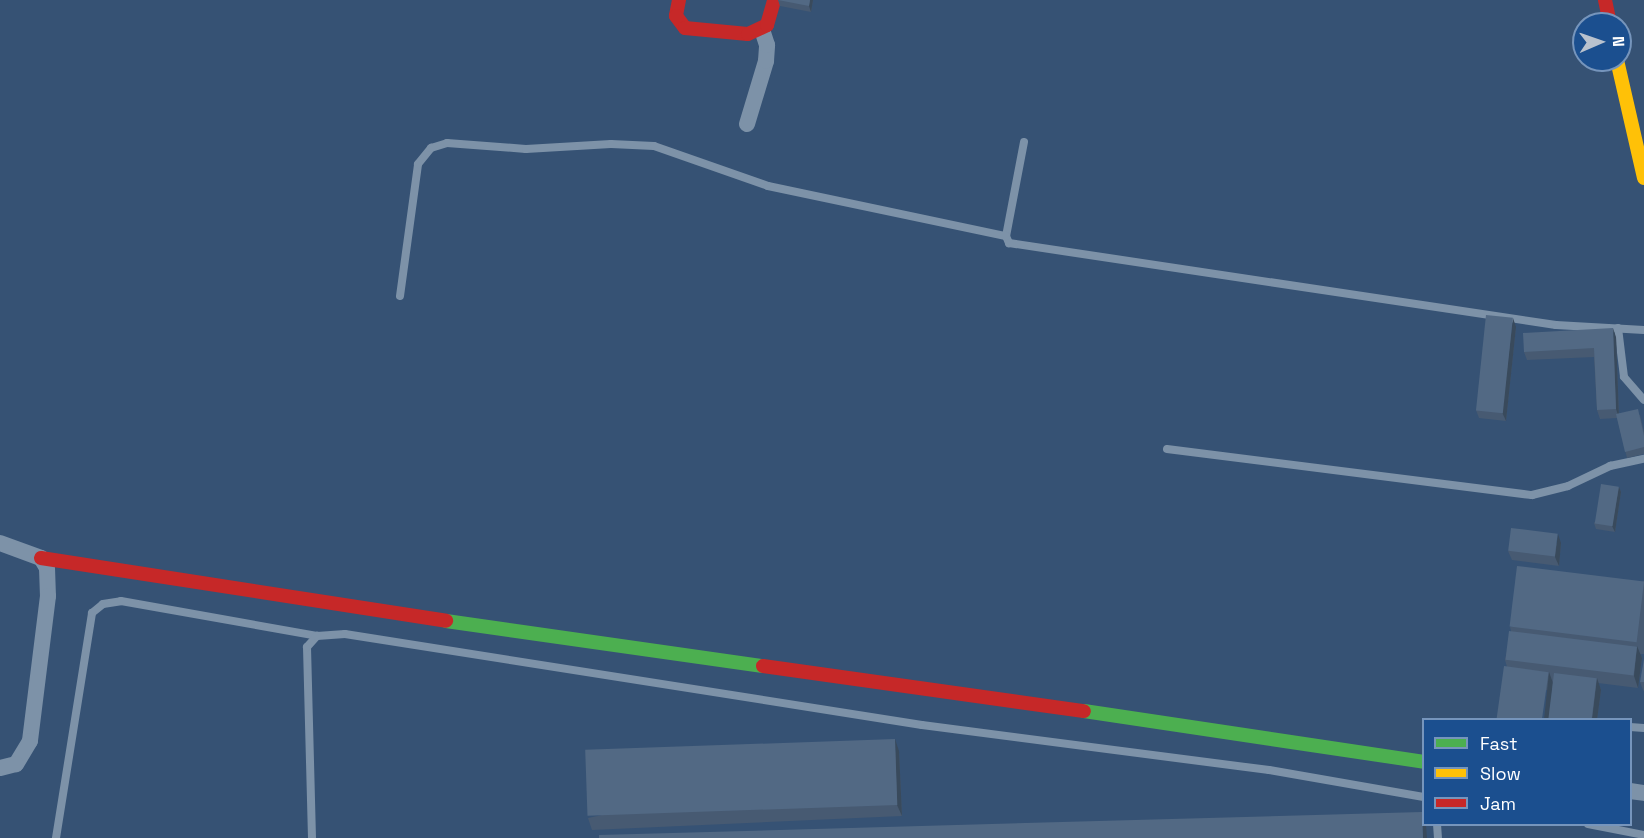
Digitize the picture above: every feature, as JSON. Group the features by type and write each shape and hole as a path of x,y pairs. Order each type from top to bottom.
{"street":[{"path":"679,0 676,16 685,27 748,34 762,30"},
{"path":"747,124 766,61 767,45 762,30 774,0"},
{"path":"1620,72 1644,178"},
{"path":"0,543 41,558 565,639 1033,703 1422,762"},
{"path":"0,768 16,764 30,741 48,596 47,568 41,558"}],"lane":[{"path":"1024,142 1006,236 1009,243 1165,268 1371,295 1556,325 1644,330"},
{"path":"400,296 418,164 431,148 447,143 526,149 611,144 654,146 768,186 1006,236"},
{"path":"1618,328 1624,377 1644,399"},
{"path":"1167,449 1493,493 1532,495 1568,486 1610,466 1644,459"},
{"path":"56,838 92,613 103,604 120,601 317,636 345,634 922,725 1269,770 1422,797"},
{"path":"312,838 307,647 317,636"},
{"path":"1594,826 1644,835"}],"building":[{"path":"778,0 810,0 809,6"},
{"path":"1486,315 1513,318 1503,413 1476,410"},
{"path":"1613,328 1616,409 1597,410 1594,348 1524,352 1523,333"},
{"path":"1638,409 1644,447 1625,452 1616,414"},
{"path":"1601,484 1619,487 1613,526 1595,524"},
{"path":"1511,528 1558,534 1555,557 1508,551"},
{"path":"1517,566 1644,582 1637,642 1510,627"},
{"path":"1509,631 1637,647 1634,676 1505,660"},
{"path":"1644,659 1644,682 1640,682"},
{"path":"1504,666 1549,672 1542,718 1497,718"},
{"path":"1554,673 1597,678 1592,718 1548,718"},
{"path":"895,739 897,805 587,816 585,750"},
{"path":"1422,812 1423,838 599,838 599,835"}],"traffic: fast":[{"path":"446,621 763,666"},
{"path":"1084,711 1422,762"}],"traffic: slow":[{"path":"1620,72 1644,178"}],"traffic: jam":[{"path":"679,0 676,16 685,28 748,34 767,25 774,0"},
{"path":"1605,0 1608,12"},
{"path":"41,558 446,621"},
{"path":"763,666 1084,711"}]}
